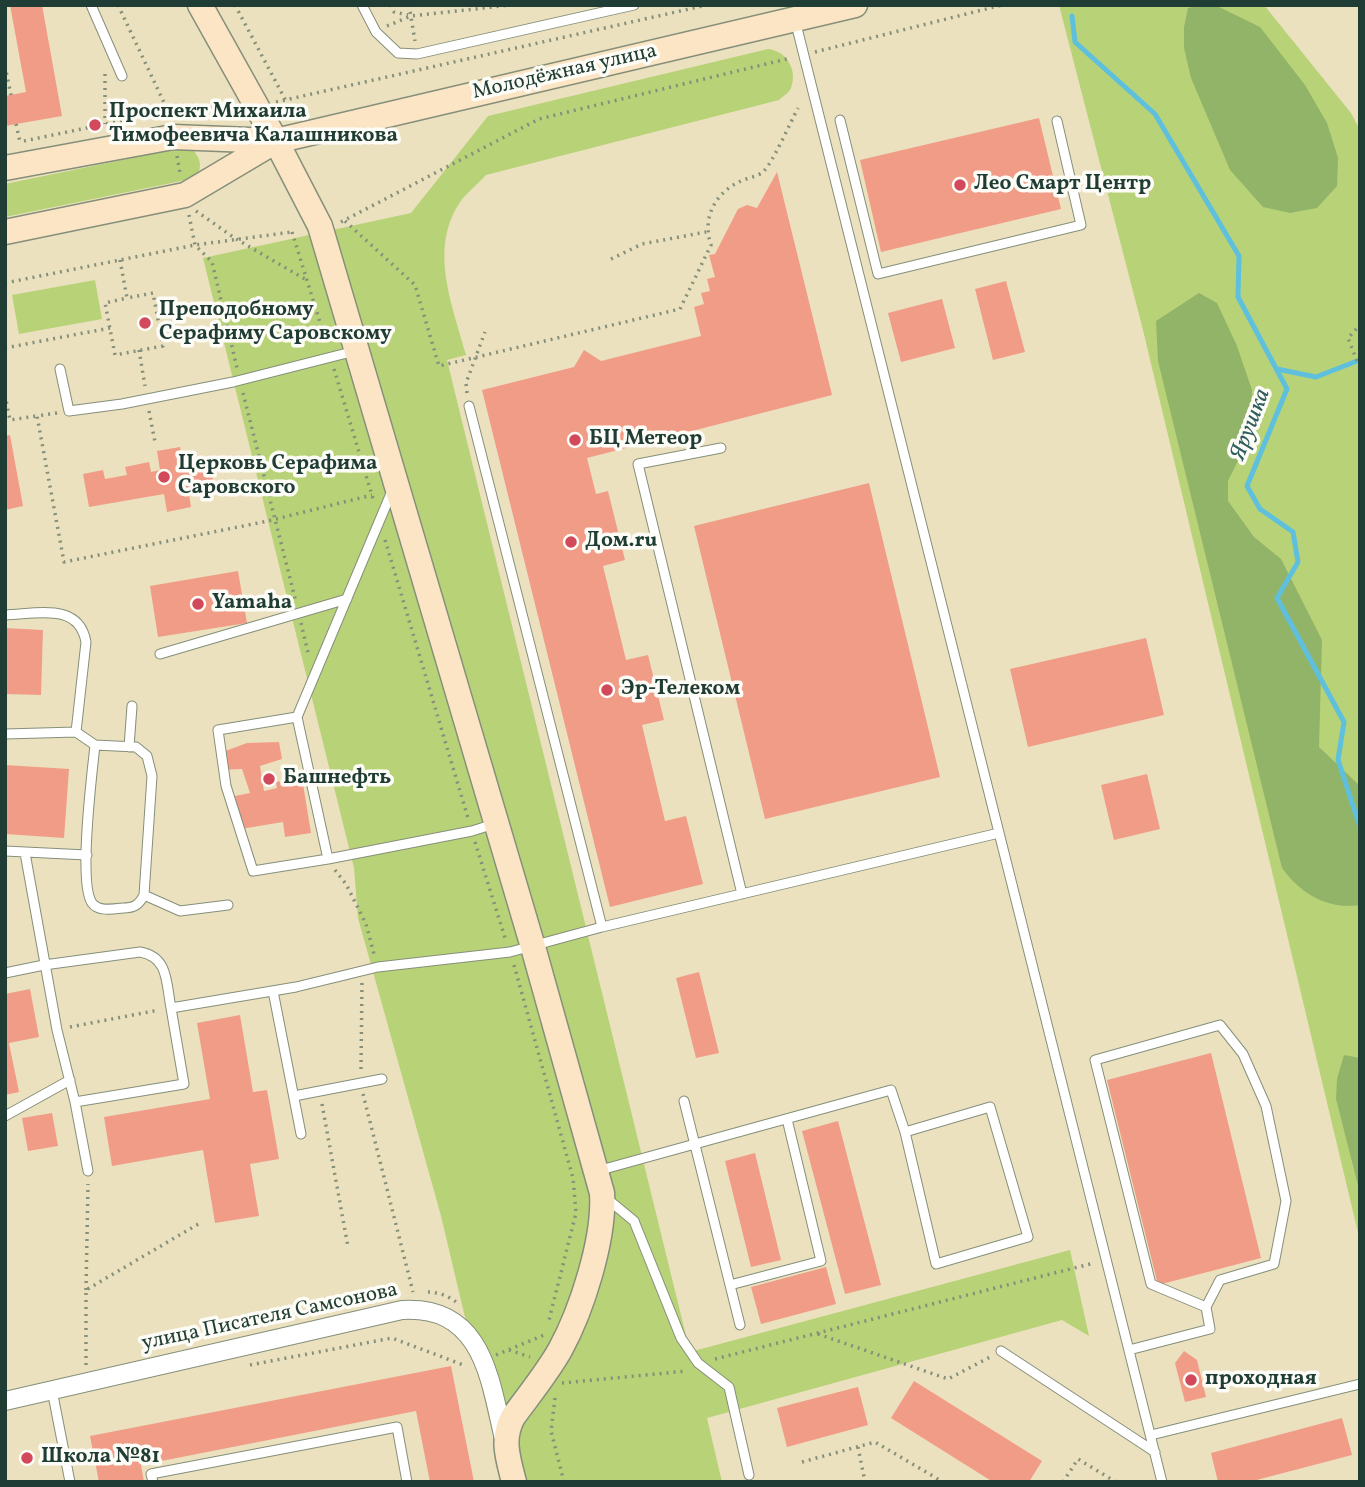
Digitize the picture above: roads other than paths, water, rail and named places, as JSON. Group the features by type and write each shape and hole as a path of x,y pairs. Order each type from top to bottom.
{"street":[{"path":"200,5 320,226 496,823 521,950 598,1182 601,1229 579,1309 550,1379 513,1417 507,1429 505,1443 514,1482"},
{"name":"Молодёжная улица","path":"5,168 173,136 276,141 855,5"},
{"name":"Молодёжная улица","path":"5,232 185,195 276,141"},
{"name":"улица Писателя Самсонова","path":"5,1401 410,1310 426,1311 450,1321 473,1340 484,1359 505,1443"}],"lane":[{"path":"92,5 122,76"},
{"path":"362,5 376,32 398,53 417,54 634,5"},
{"path":"795,19 1162,1482"},
{"path":"840,120 878,274 1081,225 1057,121"},
{"path":"60,369 69,411 122,404 240,380 357,350"},
{"path":"469,406 602,927"},
{"path":"721,448 638,464 742,894"},
{"path":"328,859 297,717 395,483"},
{"path":"160,654 347,599"},
{"path":"5,615 66,614 78,621 84,629 86,642 76,732"},
{"path":"129,747 132,705"},
{"path":"297,717 218,730 226,786 253,872 472,831 496,823"},
{"path":"5,734 76,732 94,746 136,747 147,757 152,776 144,895 140,904 131,908 97,907 92,903 87,886 94,746"},
{"path":"171,1008 273,991 378,967 521,950 602,927 999,833"},
{"path":"5,852 87,855"},
{"path":"25,853 44,965 88,1171"},
{"path":"144,895 180,911 228,905"},
{"path":"5,973 140,952 153,954 163,965 184,1084 75,1102"},
{"path":"273,991 302,1134"},
{"path":"1129,1350 1210,1329 1206,1307 1220,1280 1274,1264 1286,1201 1266,1106 1243,1054 1220,1025 1095,1060 1151,1283 1206,1307"},
{"path":"294,1096 382,1079"},
{"path":"5,1116 70,1080"},
{"path":"749,1475 729,1387 698,1363 681,1338 634,1221 598,1182 695,1144 891,1090 905,1132 936,1264 1028,1237 990,1107 905,1132"},
{"path":"684,1101 740,1325"},
{"path":"730,1285 821,1261 787,1119"},
{"path":"1001,1351 1155,1452"},
{"path":"1151,1435 1360,1384"},
{"path":"52,1390 70,1482"},
{"path":"153,1482 151,1474 397,1427 407,1482"}],"waterway":[{"name":"Ярушка","path":"1072,16 1075,42 1155,114 1239,256 1238,297 1287,389 1247,486 1260,509 1293,532 1298,562 1277,598 1344,722 1338,760 1360,827"},
{"path":"1277,369 1316,377 1357,361"}],"place":[{"name":"Проспект Михаила Тимофеевича Калашникова","path":"95,125"},
{"name":"Лео Смарт Центр","path":"960,185"},
{"name":"Преподобному Серафиму Саровскому","path":"145,323"},
{"name":"БЦ Метеор","path":"575,440"},
{"name":"Церковь Серафима Саровского","path":"164,477"},
{"name":"Дом.ru","path":"571,542"},
{"name":"Yamaha","path":"198,604"},
{"name":"Эр-Телеком","path":"607,690"},
{"name":"Башнефть","path":"269,779"},
{"name":"проходная","path":"1191,1380"},
{"name":"Школа №81","path":"27,1458"}]}
